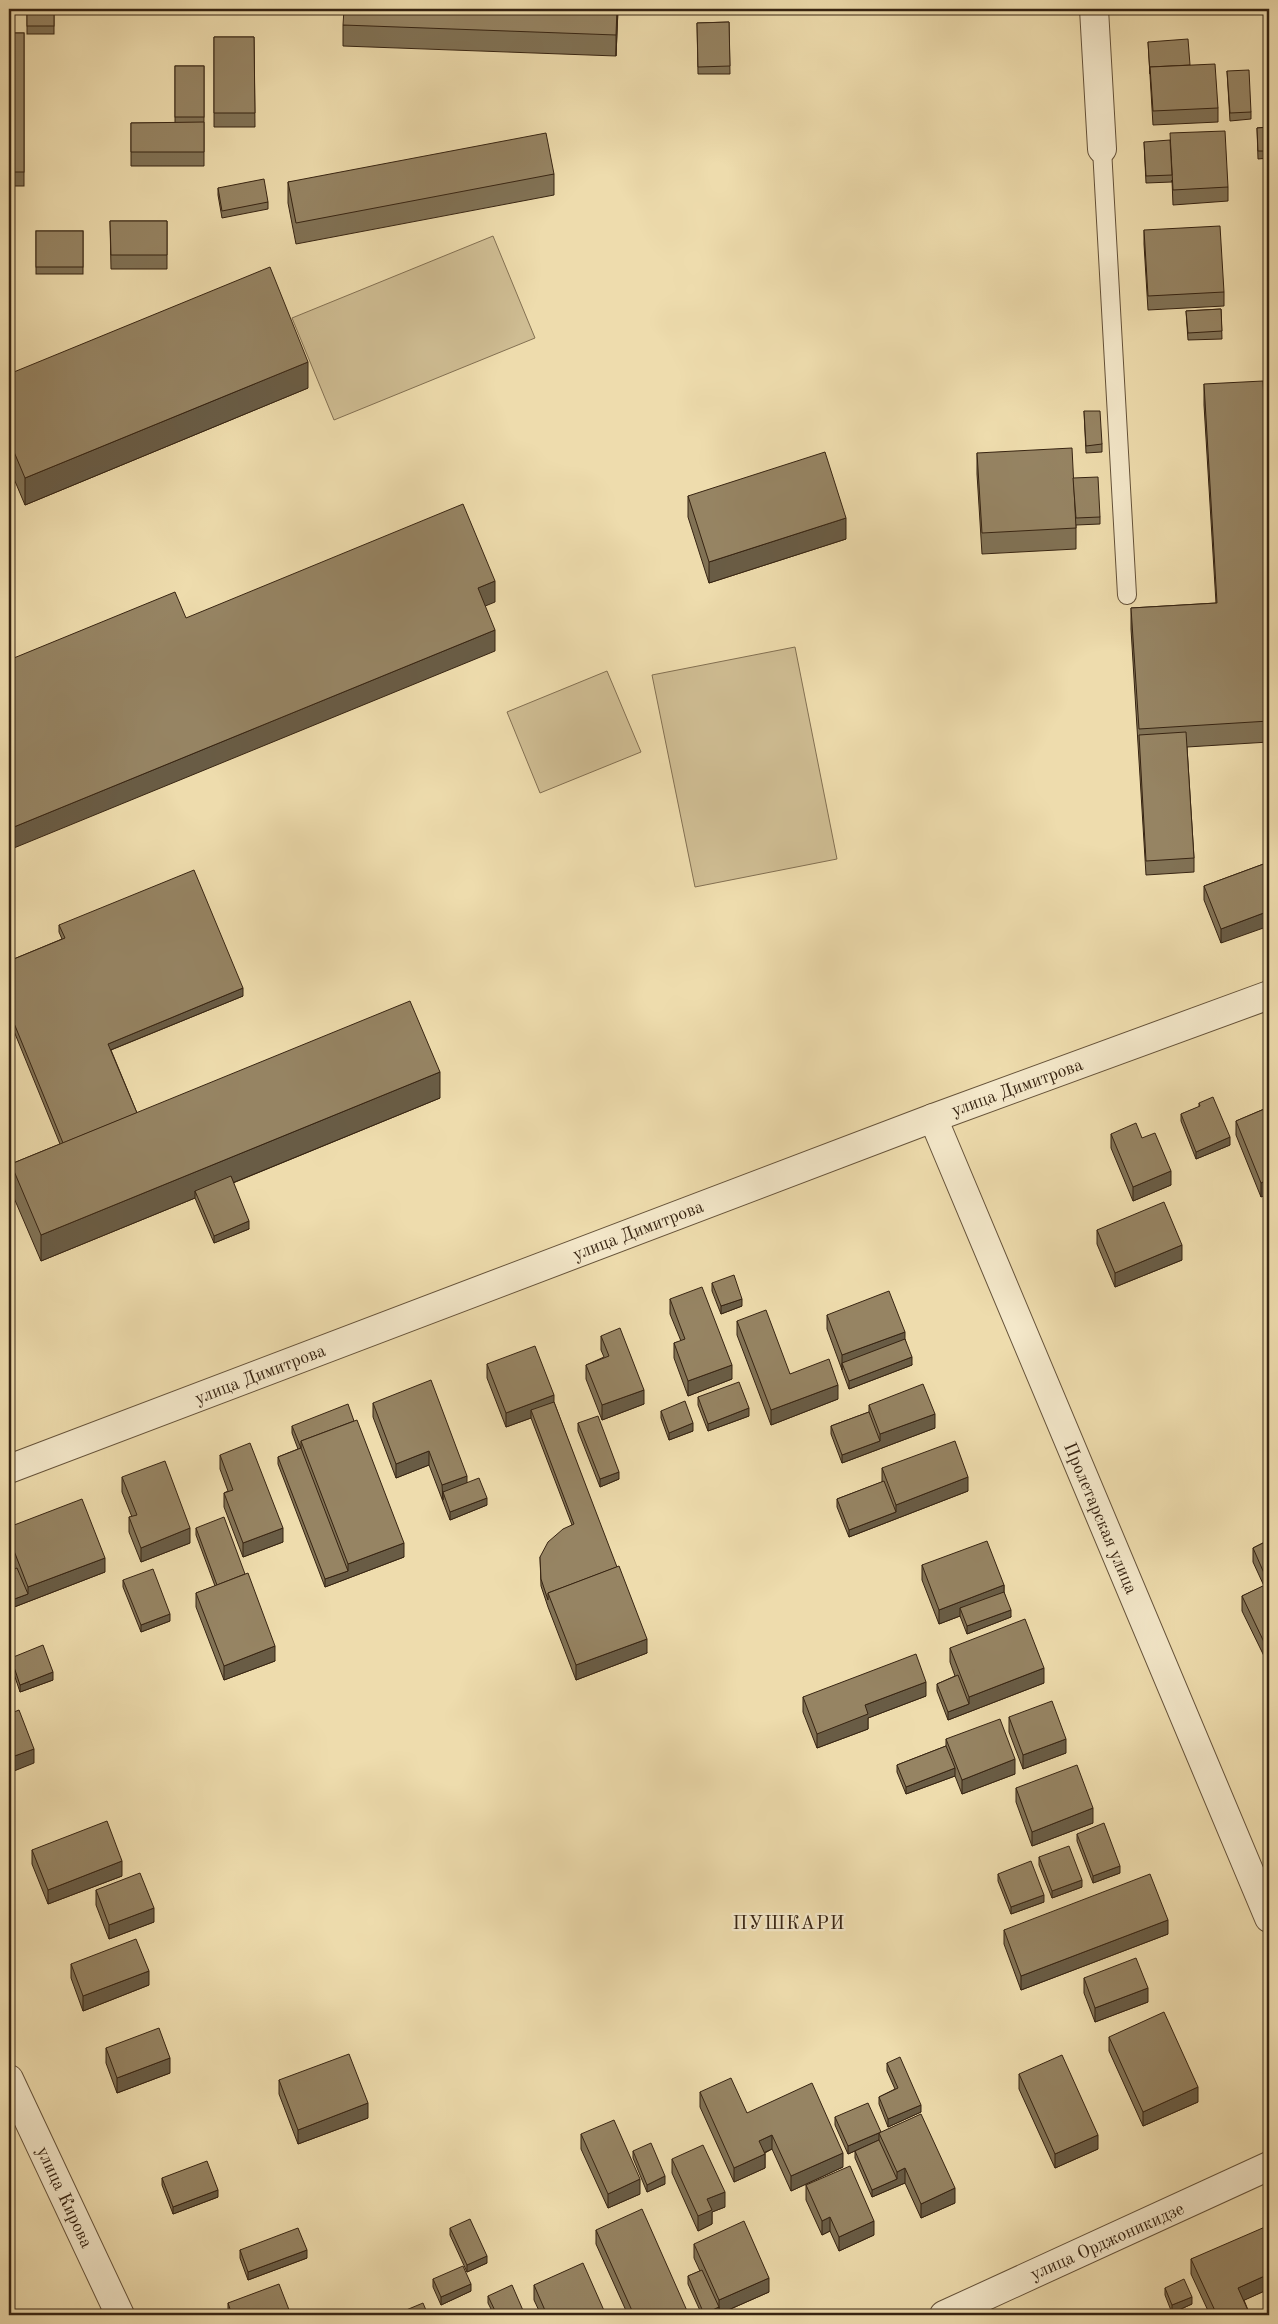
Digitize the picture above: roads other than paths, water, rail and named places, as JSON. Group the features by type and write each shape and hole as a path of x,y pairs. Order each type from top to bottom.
{"street":[{"path":"1094,9 1102,149"},
{"name":"улица Димитрова","path":"9,1469 933,1118 1269,995"},
{"name":"Пролетарская улица","path":"933,1118 1269,1918"},
{"name":"улица Кирова","path":"9,2079 120,2315"},
{"name":"улица Орджоникидзе","path":"944,2315 1269,2166"}],"lane":[{"path":"1102,149 1127,595"}],"district":[{"name":"ПУШКАРИ","path":"789,1922"}]}
